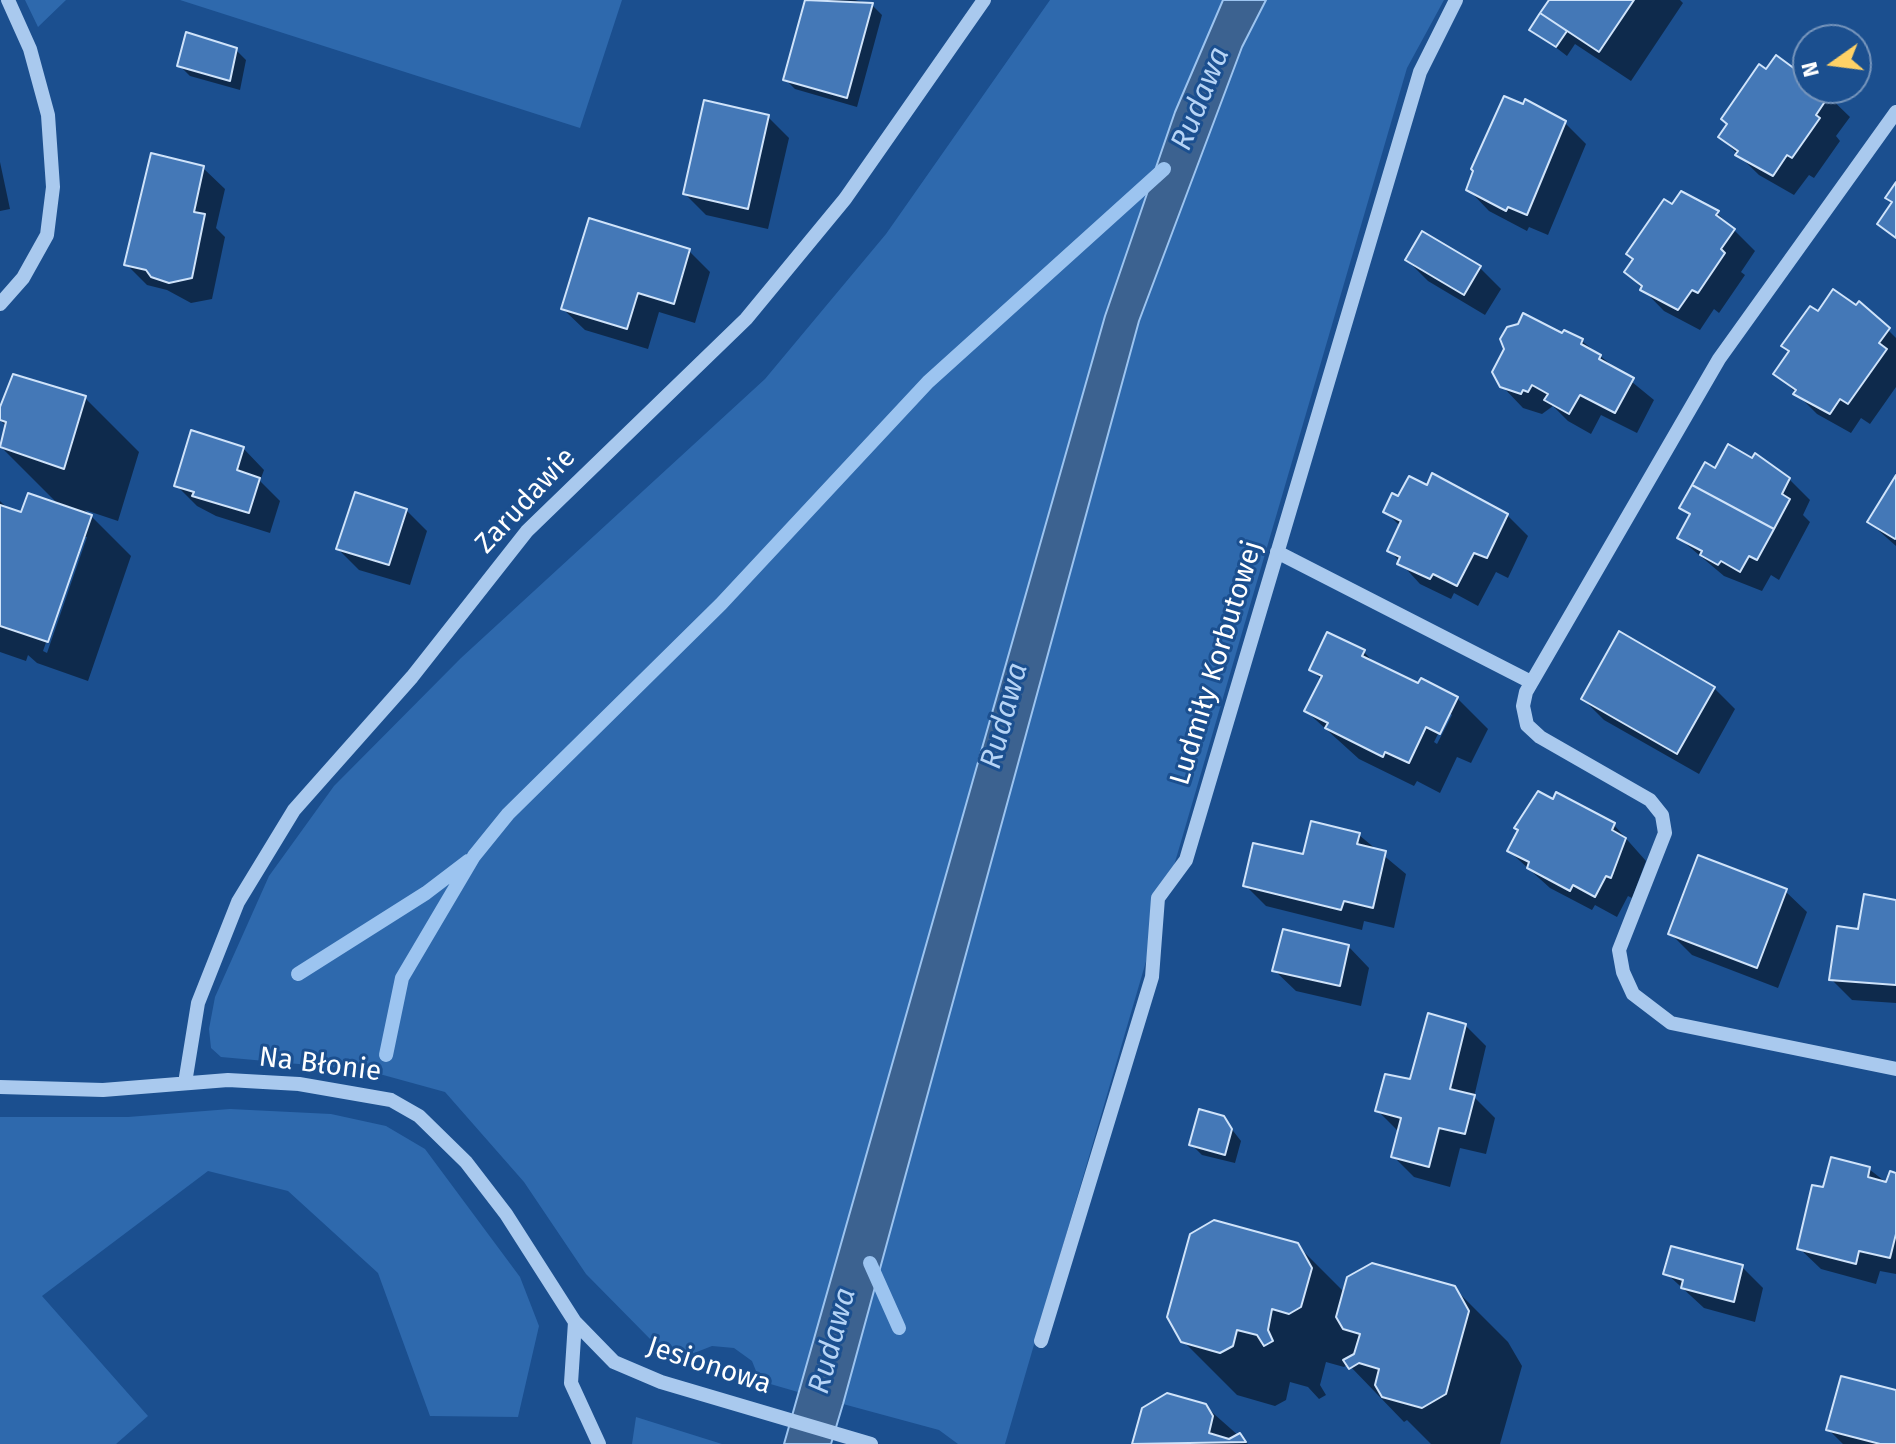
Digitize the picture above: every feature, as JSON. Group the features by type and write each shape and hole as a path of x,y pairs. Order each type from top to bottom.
{"street":[{"path":"0,304 23,278 47,235 53,187 48,115 30,49 8,0"},
{"name":"Zarudawie","path":"185,1083 198,1003 232,916 294,810 412,677 527,531 746,319 845,199 984,0"},
{"name":"Ludmiły Korbutowej","path":"1041,1341 1152,977 1158,898 1186,860 1420,72 1456,0"},
{"path":"1896,112 1719,359 1531,682 1523,706 1527,725 1540,737 1650,800 1662,815 1665,833 1619,950 1623,972 1633,994 1671,1023 1896,1069"},
{"path":"1277,552 1531,682"},
{"name":"Na Błonie","path":"0,1087 103,1090 228,1080 299,1084 391,1100 419,1116 466,1162 575,1322"},
{"path":"575,1322 571,1383 599,1444"},
{"name":"Jesionowa","path":"575,1322 614,1362 661,1382 871,1444"}],"shaded area":[{"path":"25,0 66,0 38,27"},
{"path":"180,0 622,0 580,128"},
{"path":"1050,0 1444,0 1407,68 1005,1444 958,1444 939,1430 843,1404 889,1237 818,1329 798,1392 760,1381 752,1361 734,1348 712,1346 689,1355 654,1343 586,1274 524,1182 445,1092 365,1070 221,1057 211,1048 209,1029 215,997 269,876 334,786 461,658 765,379 886,234"},
{"path":"230,1109 331,1114 386,1126 425,1149 520,1277 539,1326 518,1417 430,1416 378,1273 288,1191 208,1171 42,1296 148,1416 116,1444 0,1444 0,1117 128,1117"},
{"path":"636,1417 722,1444 632,1444"}],"water":[{"name":"Rudawa","path":"1223,0 1266,0 1242,47 1139,321 831,1444 784,1444 1105,316 1175,112"}],"building":[{"path":"805,0 873,3 847,98 783,80"},
{"path":"1549,0 1634,0 1599,52 1540,13"},
{"path":"1540,13 1567,31 1556,47 1529,30"},
{"path":"186,32 237,48 230,81 177,66"},
{"path":"1776,55 1792,67 1792,104 1823,104 1816,115 1820,118 1792,158 1787,155 1773,176 1735,155 1738,151 1718,137 1727,124 1721,119 1759,64 1766,69"},
{"path":"1504,96 1523,104 1525,99 1566,121 1527,215 1508,207 1506,211 1466,190 1473,171 1471,169"},
{"path":"704,100 769,115 748,209 683,194"},
{"path":"151,153 204,166 194,212 205,214 192,278 169,283 151,277 146,270 124,265"},
{"path":"1896,182 1896,238 1877,224 1892,202 1885,198"},
{"path":"1681,191 1719,211 1716,215 1735,229 1721,249 1725,253 1698,293 1692,290 1678,310 1640,290 1642,286 1624,272 1633,259 1626,254 1664,199 1672,204"},
{"path":"589,218 690,249 674,304 638,293 627,329 561,309"},
{"path":"1422,231 1481,266 1464,295 1405,260"},
{"path":"1833,289 1856,305 1859,301 1890,328 1879,343 1887,349 1848,404 1840,399 1830,414 1793,394 1796,390 1773,374 1789,351 1781,346 1810,306 1818,311"},
{"path":"1523,313 1562,333 1564,330 1583,339 1581,344 1601,355 1599,359 1634,378 1615,413 1580,395 1569,414 1544,400 1548,394 1532,385 1528,392 1523,390 1521,394 1500,387 1492,372 1504,349 1500,339 1507,327 1518,324"},
{"path":"13,374 86,396 64,469 0,447 6,422 0,420 0,407"},
{"path":"191,430 244,447 237,470 260,478 249,513 192,496 194,492 174,486"},
{"path":"1728,444 1752,458 1755,453 1790,478 1782,494 1790,499 1774,529 1692,485 1705,462 1715,468"},
{"path":"1432,473 1508,514 1487,558 1474,553 1457,586 1433,574 1430,579 1397,564 1400,557 1387,551 1401,521 1383,512 1392,493 1398,496 1409,476 1427,485"},
{"path":"1896,475 1896,538 1895,539 1867,522"},
{"path":"1692,485 1774,529 1757,560 1749,556 1740,572 1721,561 1718,565 1700,555 1702,551 1677,538 1690,514 1679,508"},
{"path":"355,492 407,509 389,565 336,549"},
{"path":"28,493 92,515 48,642 0,626 0,505 21,512"},
{"path":"1619,631 1715,687 1677,754 1581,699"},
{"path":"1327,632 1365,650 1362,656 1418,683 1421,678 1458,697 1440,734 1426,727 1409,763 1385,752 1383,757 1325,728 1328,723 1304,711 1322,676 1309,670"},
{"path":"1538,791 1553,799 1556,792 1615,823 1612,830 1626,838 1611,878 1606,876 1595,897 1573,885 1570,891 1527,868 1529,862 1507,851 1518,830 1514,828"},
{"path":"1311,821 1360,833 1357,844 1386,851 1373,908 1344,901 1341,910 1243,886 1253,843 1303,854"},
{"path":"1698,855 1787,889 1757,968 1668,934"},
{"path":"1864,894 1896,900 1896,985 1829,980 1837,926 1858,929"},
{"path":"1283,929 1349,945 1340,986 1272,971"},
{"path":"1428,1013 1466,1024 1450,1089 1475,1095 1465,1134 1439,1128 1429,1167 1391,1157 1401,1118 1375,1111 1385,1074 1410,1079"},
{"path":"1199,1109 1224,1116 1232,1129 1225,1155 1189,1145"},
{"path":"1831,1157 1870,1167 1868,1177 1886,1182 1890,1171 1896,1173 1896,1234 1890,1258 1859,1251 1856,1264 1797,1249 1812,1185 1823,1187"},
{"path":"1214,1220 1298,1243 1312,1268 1301,1307 1289,1314 1272,1309 1268,1330 1273,1341 1264,1346 1257,1335 1237,1330 1233,1346 1220,1353 1181,1342 1167,1317 1190,1234"},
{"path":"1671,1246 1743,1265 1734,1302 1681,1288 1683,1280 1663,1274"},
{"path":"1372,1263 1455,1286 1469,1311 1446,1394 1422,1408 1382,1397 1375,1385 1379,1369 1359,1363 1349,1369 1343,1360 1354,1354 1360,1334 1343,1329 1336,1317 1347,1277"},
{"path":"1841,1376 1896,1390 1896,1444 1880,1444 1826,1430"},
{"path":"1167,1393 1206,1404 1213,1416 1209,1433 1229,1439 1240,1433 1246,1442 1132,1444 1142,1408"}],"waterway":[{"path":"386,1055 402,978 474,856 508,814 721,604 928,382 1164,169"},
{"path":"298,974 426,893 468,861"},
{"path":"870,1263 899,1328"}]}
